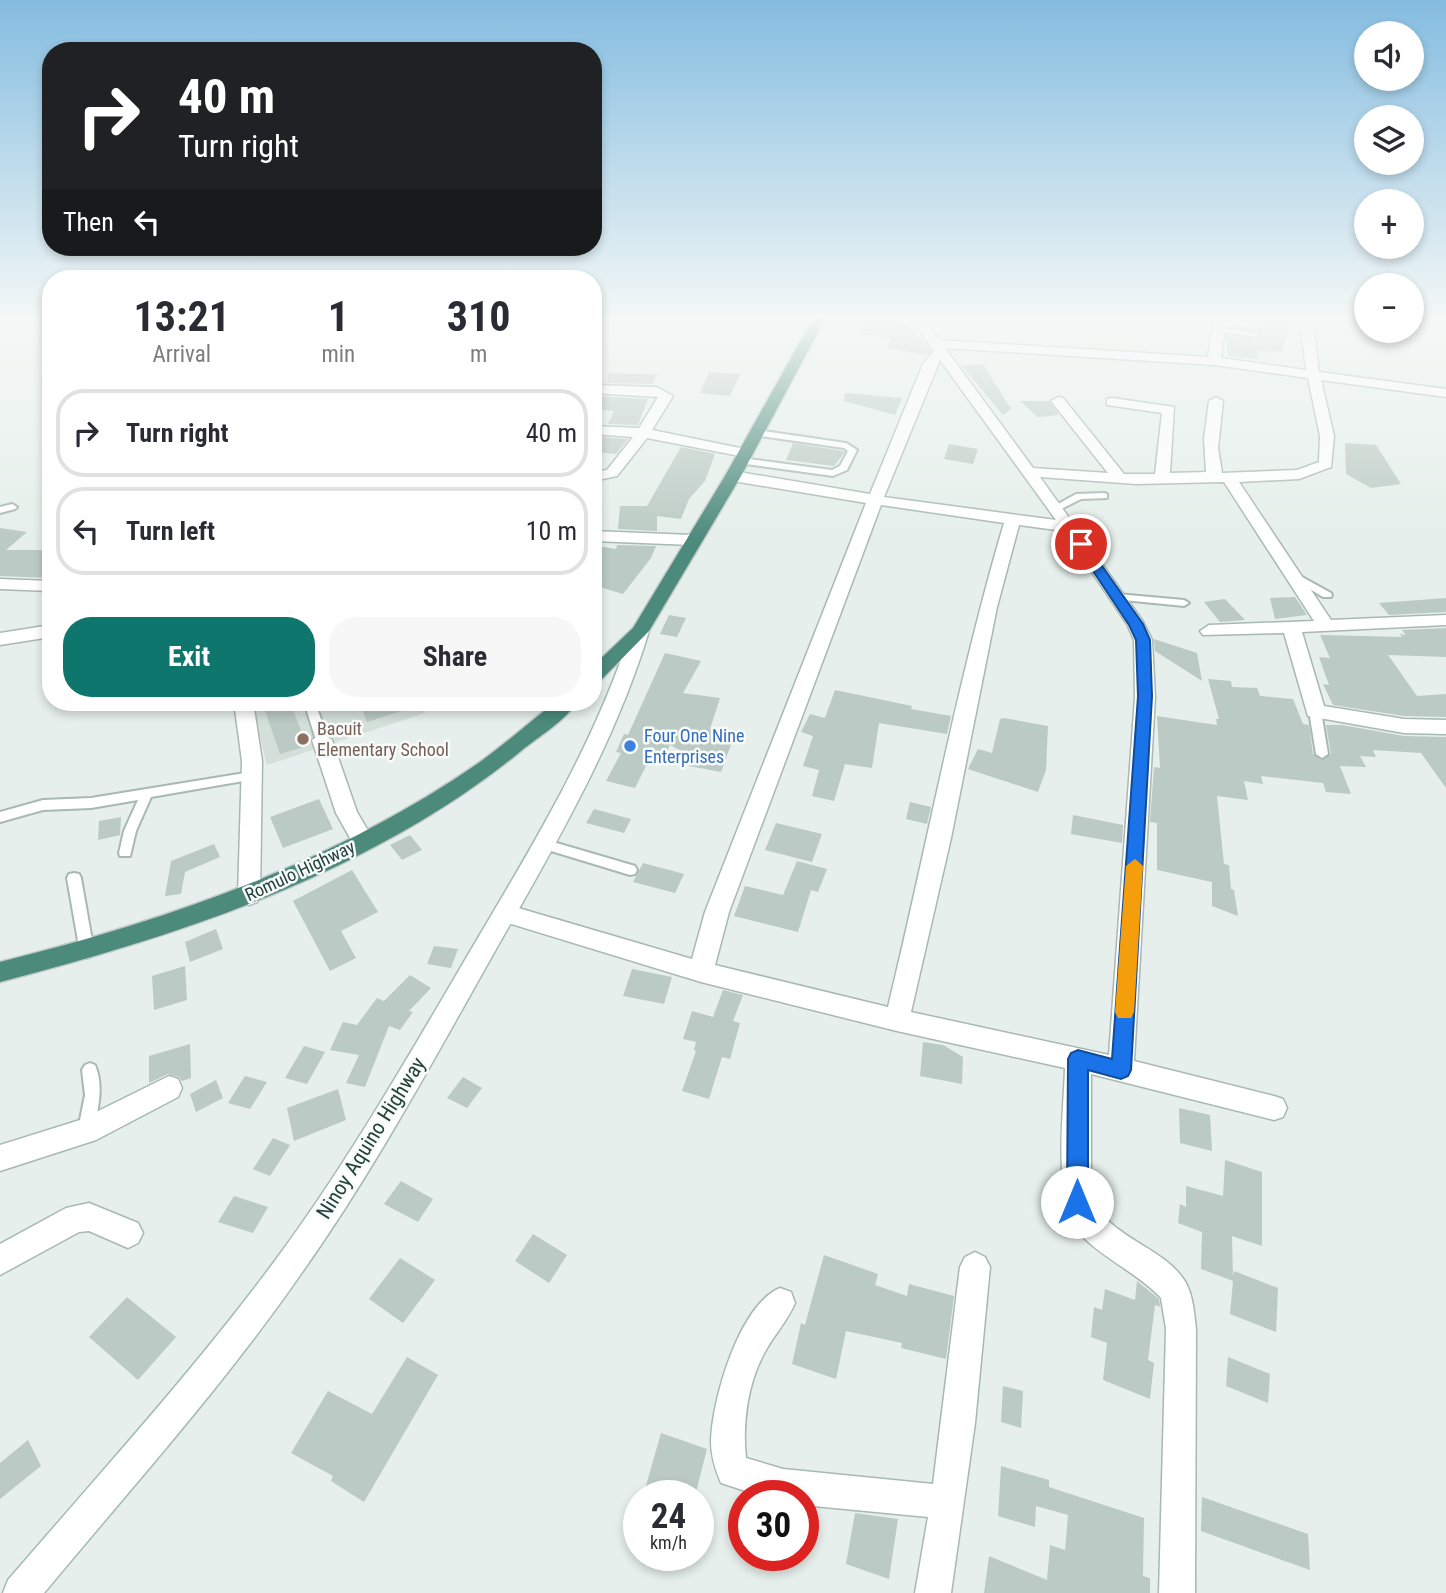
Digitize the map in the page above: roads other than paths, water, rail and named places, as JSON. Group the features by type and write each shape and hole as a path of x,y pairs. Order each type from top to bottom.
{"highway":[{"path":"602,668 640,631 692,540 733,476 779,391"},
{"name":"Romulo Highway","path":"0,972 87,952 248,896 363,841 484,769 556,711"}],"street":[{"path":"602,475 612,473 643,433 664,393 635,391"},
{"path":"701,972 717,912 918,391"},
{"path":"970,391 1031,472 1117,597 1143,640 1145,696 1121,1070"},
{"path":"1031,472 1161,479 1298,474 1326,464 1327,436 1318,391"},
{"path":"1058,401 1119,478"},
{"path":"1216,401 1211,435 1211,465 1293,575 1326,626"},
{"path":"1112,402 1169,410 1161,479"},
{"path":"602,431 643,433 743,457"},
{"path":"733,476 875,500 1069,527"},
{"path":"897,1020 940,838 988,607 1013,519"},
{"path":"602,536 692,540"},
{"path":"0,584 42,586"},
{"path":"1209,631 1446,620"},
{"path":"1291,627 1309,680 1315,712 1404,726 1446,727"},
{"name":"Ninoy Aquino Highway","path":"21,1593 217,1359 291,1263 363,1156 505,913 603,736 627,678 640,631"},
{"path":"0,639 42,632"},
{"path":"244,711 251,776 248,896"},
{"path":"322,740 347,813 363,841"},
{"path":"505,913 701,972 897,1020 1078,1059 1275,1108"},
{"path":"1078,1059 1077,1194 1082,1213 1115,1245 1164,1279 1176,1296 1181,1329 1177,1593"},
{"path":"0,1158 86,1130 169,1088"},
{"path":"0,1260 76,1218 99,1219 128,1233"},
{"path":"933,1593 959,1423 975,1267"},
{"path":"779,1303 753,1343 736,1385 727,1440 728,1461 733,1471 783,1486 947,1502"}],"lane":[{"path":"743,457 833,473 844,468 853,450 846,446 756,433"},
{"path":"1056,508 1079,496 1104,496"},
{"path":"0,510 12,507"},
{"path":"1293,575 1327,595"},
{"path":"1117,597 1184,603"},
{"path":"312,711 322,740"},
{"path":"1315,712 1322,754"},
{"path":"0,817 43,804 91,803 251,776"},
{"path":"125,853 130,831 147,793"},
{"path":"543,844 630,870"},
{"path":"74,878 87,952"},
{"path":"86,1130 93,1095 90,1070"}],"place":[{"name":"Bacuit Elementary School","path":"303,739"},
{"name":"Four One Nine Enterprises","path":"630,746"}]}
